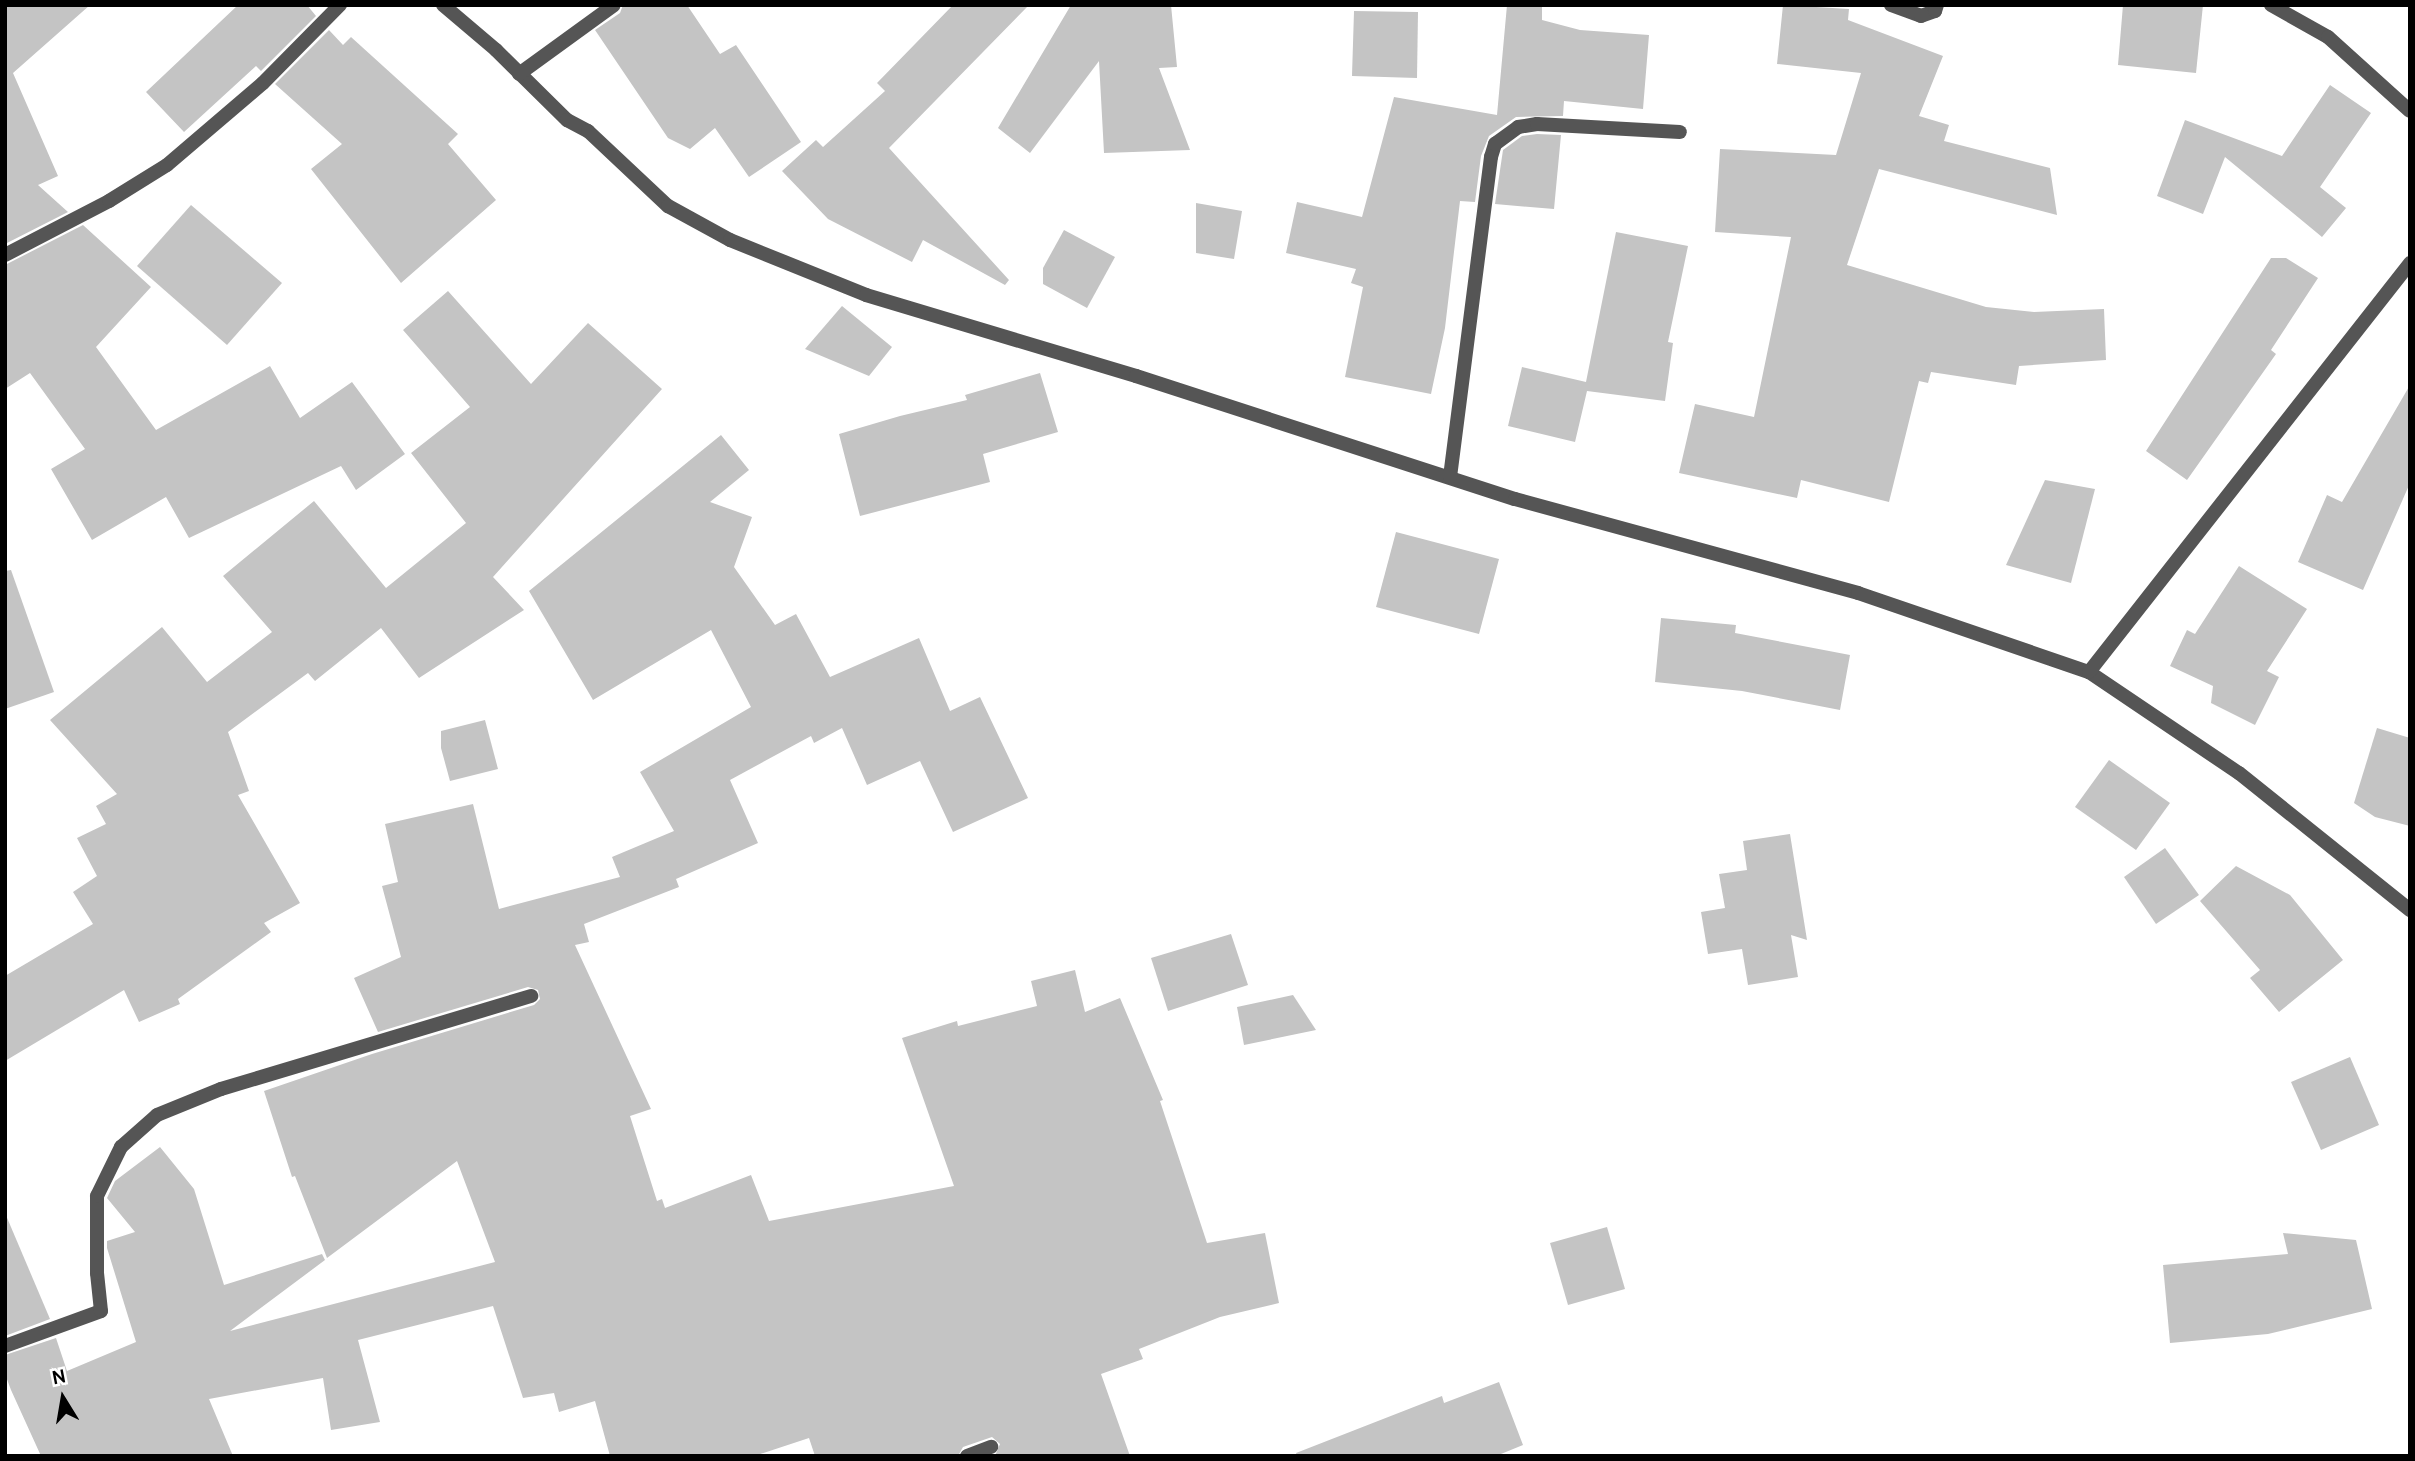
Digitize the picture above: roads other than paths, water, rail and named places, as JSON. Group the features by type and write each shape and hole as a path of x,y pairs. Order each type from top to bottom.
{"street":[{"path":"5,255 109,201 167,165 263,83 341,5"},
{"path":"443,5 567,120 588,131 668,206 730,240 866,295 1136,376 1515,499 1857,593 2089,672 2239,773 2410,909"},
{"path":"519,74 614,5"},
{"path":"1891,5 1920,16 1935,11 1937,5"},
{"path":"2271,5 2328,37 2410,111"},
{"path":"1450,477 1495,144 1518,127 1537,124 1680,132"},
{"path":"2089,672 2410,263"},
{"path":"5,1346 101,1311 97,1273 97,1196 121,1147 157,1115 221,1089 531,996"},
{"path":"967,1456 990,1447"}]}
